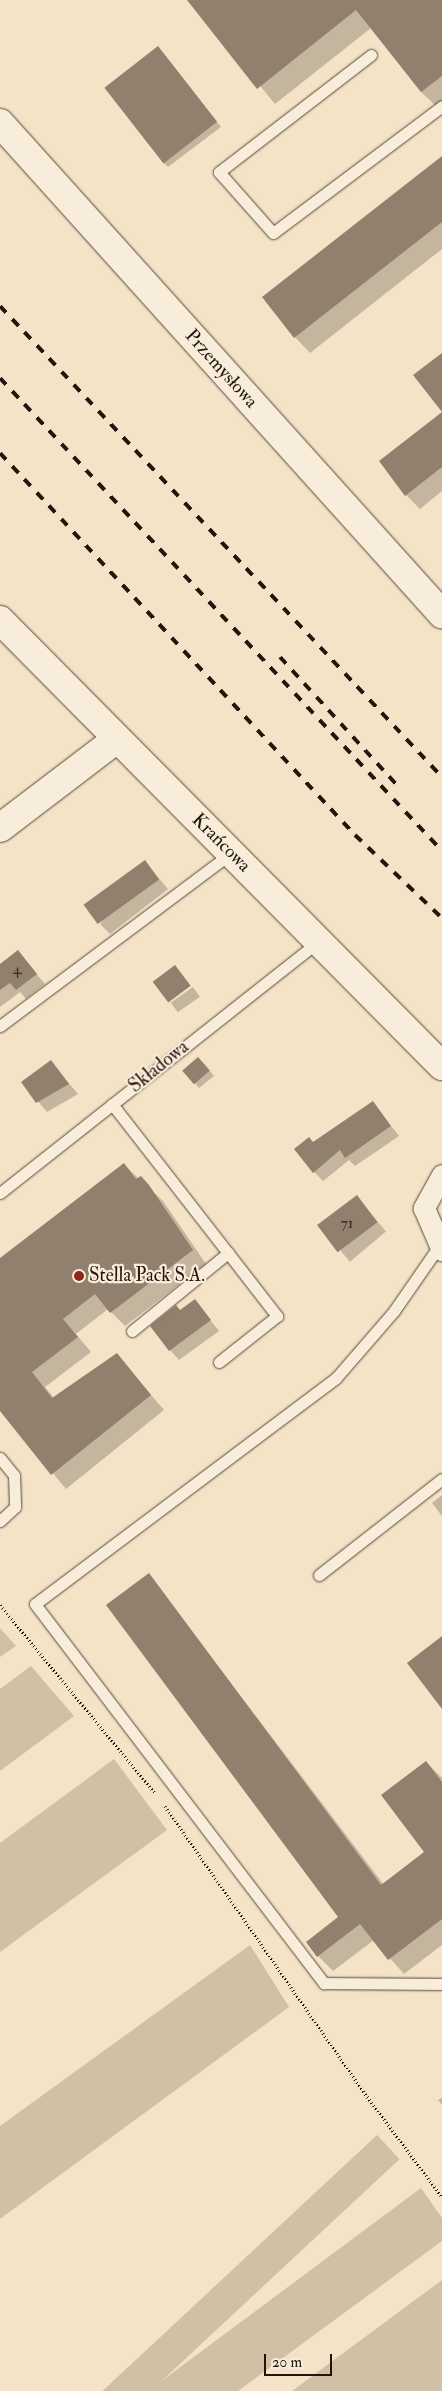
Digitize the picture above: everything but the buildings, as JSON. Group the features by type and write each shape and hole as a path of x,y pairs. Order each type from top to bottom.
{"street":[{"name":"Przemysłowa","path":"0,123 442,614"},
{"name":"Krańcowa","path":"0,620 442,1066"},
{"path":"0,828 117,739"},
{"path":"441,1248 424,1208 442,1175"}],"lane":[{"path":"371,55 219,172 273,234 442,106"},
{"path":"0,1026 231,852"},
{"name":"Składowa","path":"0,1193 320,941"},
{"path":"112,1104 277,1316 219,1362"},
{"path":"441,1248 394,1312 336,1378 35,1604 324,1982 442,1984"},
{"path":"132,1330 228,1253"},
{"path":"0,1458 14,1475 15,1507 0,1521"},
{"path":"319,1575 442,1479"}],"path":[{"path":"0,1605 158,1797 362,2091 442,2197"}],"shaded area":[{"path":"0,1628 16,1646 0,1657"},
{"path":"31,1666 74,1716 0,1771 0,1689"},
{"path":"114,1759 167,1830 0,1952 0,1843"},
{"path":"250,1945 289,2007 0,2219 0,2126"},
{"path":"377,2135 400,2159 151,2391 102,2391"},
{"path":"421,2188 442,2218 442,2241 238,2391 148,2391"},
{"path":"442,2280 442,2391 292,2391"}],"railway":[{"path":"0,306 442,777"},
{"path":"0,378 442,851"},
{"path":"0,453 355,835 442,918"},
{"path":"280,657 397,785"}],"place":[{"name":"Stella Pack S.A.","path":"79,1276"}]}
